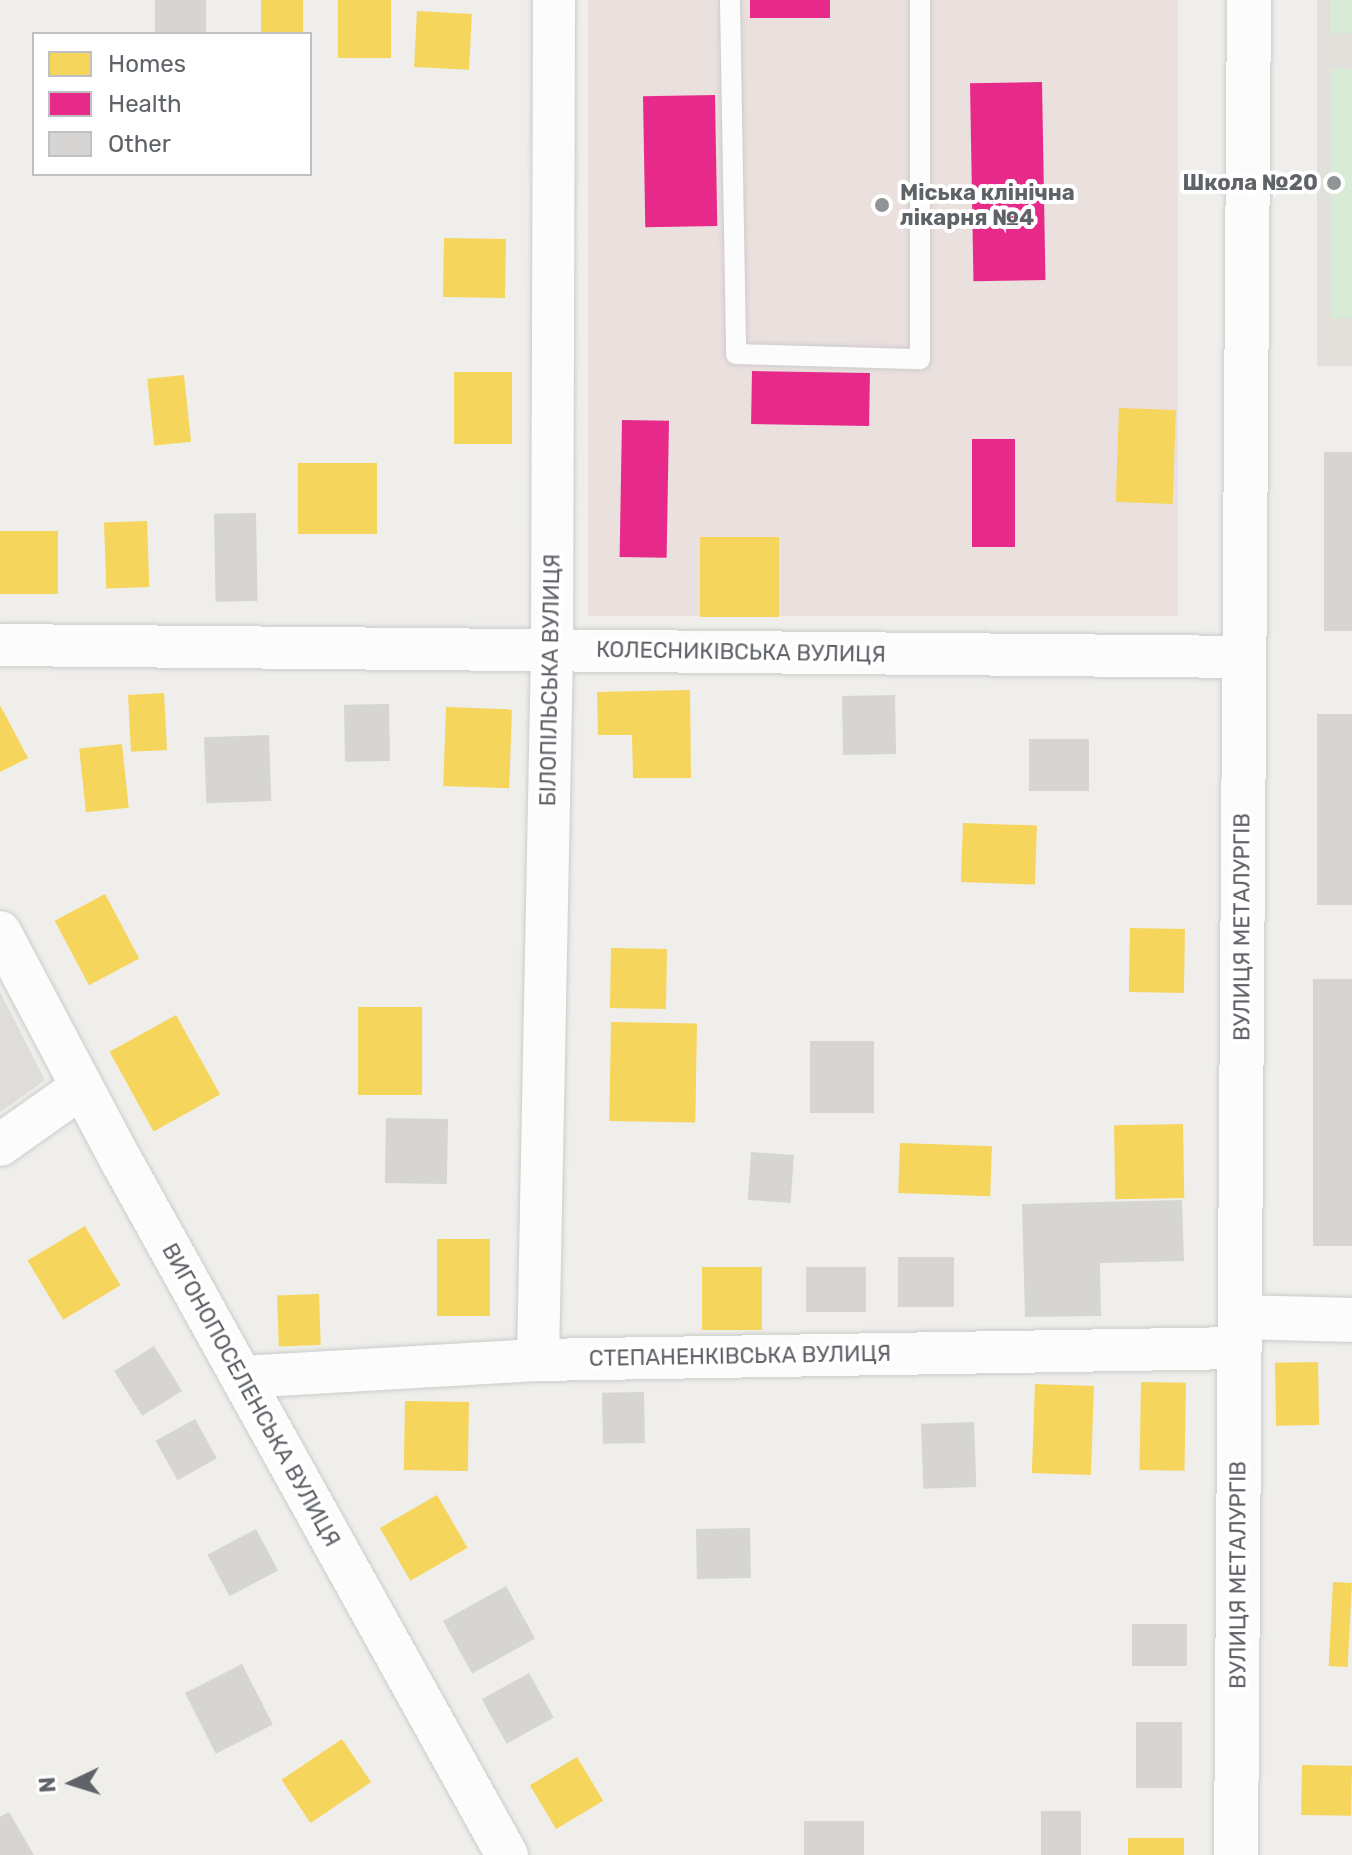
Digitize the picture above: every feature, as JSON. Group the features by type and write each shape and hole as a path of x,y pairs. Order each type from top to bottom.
{"main road":[{"name":"ВУЛИЦЯ МЕТАЛУРГІВ","path":"1236,1855 1249,0"},
{"name":"СТЕПАНЕНКІВСЬКА ВУЛИЦЯ","path":"1240,1333 1352,1320"}],"street":[{"name":"БІЛОПІЛЬСЬКА ВУЛИЦЯ","path":"538,1360 552,650 554,0"},
{"name":"КОЛЕСНИКІВСЬКА ВУЛИЦЯ","path":"0,645 1242,657"},
{"name":"ВИГОНОПОСЕЛЕНСЬКА ВУЛИЦЯ","path":"0,932 82,1087 507,1855"},
{"path":"0,1145 82,1087"},
{"name":"СТЕПАНЕНКІВСЬКА ВУЛИЦЯ","path":"242,1377 538,1360 1240,1333"}],"lane":[{"path":"730,0 736,354 920,359 920,0"}],"shaded area":[{"name":"Міська клінічна лікарня №4","path":"588,0 1178,0 1178,616 588,616"},
{"name":"Школа №20","path":"1317,0 1352,0 1352,366 1317,366"},
{"path":"0,992 45,1080 0,1112"}],"green space":[{"path":"1330,0 1352,0 1352,33 1330,33"},
{"path":"1331,69 1352,69 1352,318 1331,318"}],"building: Homes":[{"path":"261,0 303,0 303,32 261,32"},
{"path":"338,0 391,0 391,58 338,58"},
{"path":"417,11 472,14 469,70 414,67"},
{"path":"444,238 506,239 505,298 443,297"},
{"path":"454,372 512,372 512,444 454,444"},
{"path":"184,375 191,442 154,446 147,379"},
{"path":"1119,408 1176,410 1173,504 1116,502"},
{"path":"298,463 377,463 377,534 298,534"},
{"path":"147,521 149,587 106,588 104,523"},
{"path":"0,531 58,531 58,594 0,594"},
{"path":"700,537 779,537 779,617 700,617"},
{"path":"690,690 691,778 633,778 632,735 598,735 597,692"},
{"path":"164,693 167,750 131,752 128,695"},
{"path":"0,705 28,758 0,772"},
{"path":"446,707 512,709 509,788 443,786"},
{"path":"122,744 129,808 86,812 79,748"},
{"path":"963,823 1037,826 1035,885 961,882"},
{"path":"105,894 139,958 89,985 55,921"},
{"path":"1130,928 1185,929 1184,993 1129,992"},
{"path":"611,948 667,949 666,1009 610,1008"},
{"path":"358,1007 422,1007 422,1095 358,1095"},
{"path":"176,1015 220,1095 154,1131 110,1052"},
{"path":"611,1022 697,1024 695,1122 609,1121"},
{"path":"1183,1124 1184,1198 1115,1199 1114,1125"},
{"path":"900,1143 992,1146 990,1196 898,1193"},
{"path":"85,1226 121,1285 63,1320 28,1261"},
{"path":"437,1239 490,1239 490,1316 437,1316"},
{"path":"702,1267 762,1267 762,1330 702,1330"},
{"path":"319,1294 321,1345 279,1346 277,1295"},
{"path":"1318,1362 1319,1425 1276,1426 1275,1363"},
{"path":"1141,1382 1186,1383 1184,1471 1139,1470"},
{"path":"1035,1384 1094,1386 1091,1475 1032,1473"},
{"path":"405,1401 469,1402 468,1471 404,1470"},
{"path":"437,1495 468,1548 410,1581 380,1528"},
{"path":"1333,1582 1352,1583 1348,1667 1329,1666"},
{"path":"342,1739 371,1782 311,1823 281,1780"},
{"path":"577,1757 603,1801 556,1829 530,1785"},
{"path":"1302,1765 1352,1766 1351,1816 1301,1815"},
{"path":"1128,1838 1184,1838 1184,1855 1128,1855"}],"building: Health":[{"path":"750,0 830,0 830,18 750,18"},
{"path":"1042,82 1045,280 973,281 970,83"},
{"path":"715,95 717,226 645,227 643,96"},
{"path":"752,371 870,373 869,426 751,424"},
{"path":"622,420 669,421 667,558 620,557"},
{"path":"972,439 1015,439 1015,547 972,547"}],"building: Other":[{"path":"155,0 206,0 206,32 155,32"},
{"path":"1324,452 1352,452 1352,631 1324,631"},
{"path":"256,513 258,601 216,602 214,514"},
{"path":"895,695 896,754 843,755 842,696"},
{"path":"389,704 390,761 345,762 344,705"},
{"path":"1317,714 1352,714 1352,905 1317,905"},
{"path":"269,735 271,801 206,803 204,737"},
{"path":"1029,739 1089,739 1089,791 1029,791"},
{"path":"1313,979 1352,979 1352,1246 1313,1246"},
{"path":"810,1041 874,1041 874,1113 810,1113"},
{"path":"386,1118 448,1119 447,1184 385,1183"},
{"path":"751,1152 794,1155 791,1203 748,1200"},
{"path":"1182,1200 1184,1261 1100,1263 1101,1316 1025,1317 1022,1204"},
{"path":"898,1257 954,1257 954,1307 898,1307"},
{"path":"806,1267 866,1267 866,1312 806,1312"},
{"path":"154,1346 182,1391 142,1416 114,1371"},
{"path":"644,1392 645,1443 603,1444 602,1393"},
{"path":"195,1419 217,1458 177,1480 156,1441"},
{"path":"974,1422 976,1487 923,1489 921,1424"},
{"path":"750,1528 751,1578 697,1579 696,1529"},
{"path":"256,1529 278,1570 230,1596 207,1555"},
{"path":"506,1586 535,1638 472,1673 443,1621"},
{"path":"1132,1624 1187,1624 1187,1666 1132,1666"},
{"path":"242,1664 273,1725 216,1754 185,1693"},
{"path":"529,1673 554,1718 506,1744 482,1699"},
{"path":"1136,1722 1182,1722 1182,1788 1136,1788"},
{"path":"1041,1811 1081,1811 1081,1855 1041,1855"},
{"path":"9,1812 34,1855 0,1855 0,1817"},
{"path":"804,1821 864,1821 864,1855 804,1855"}],"place":[{"name":"Школа №20","path":"1334,183"},
{"name":"Міська клінічна лікарня №4","path":"882,205"}]}
